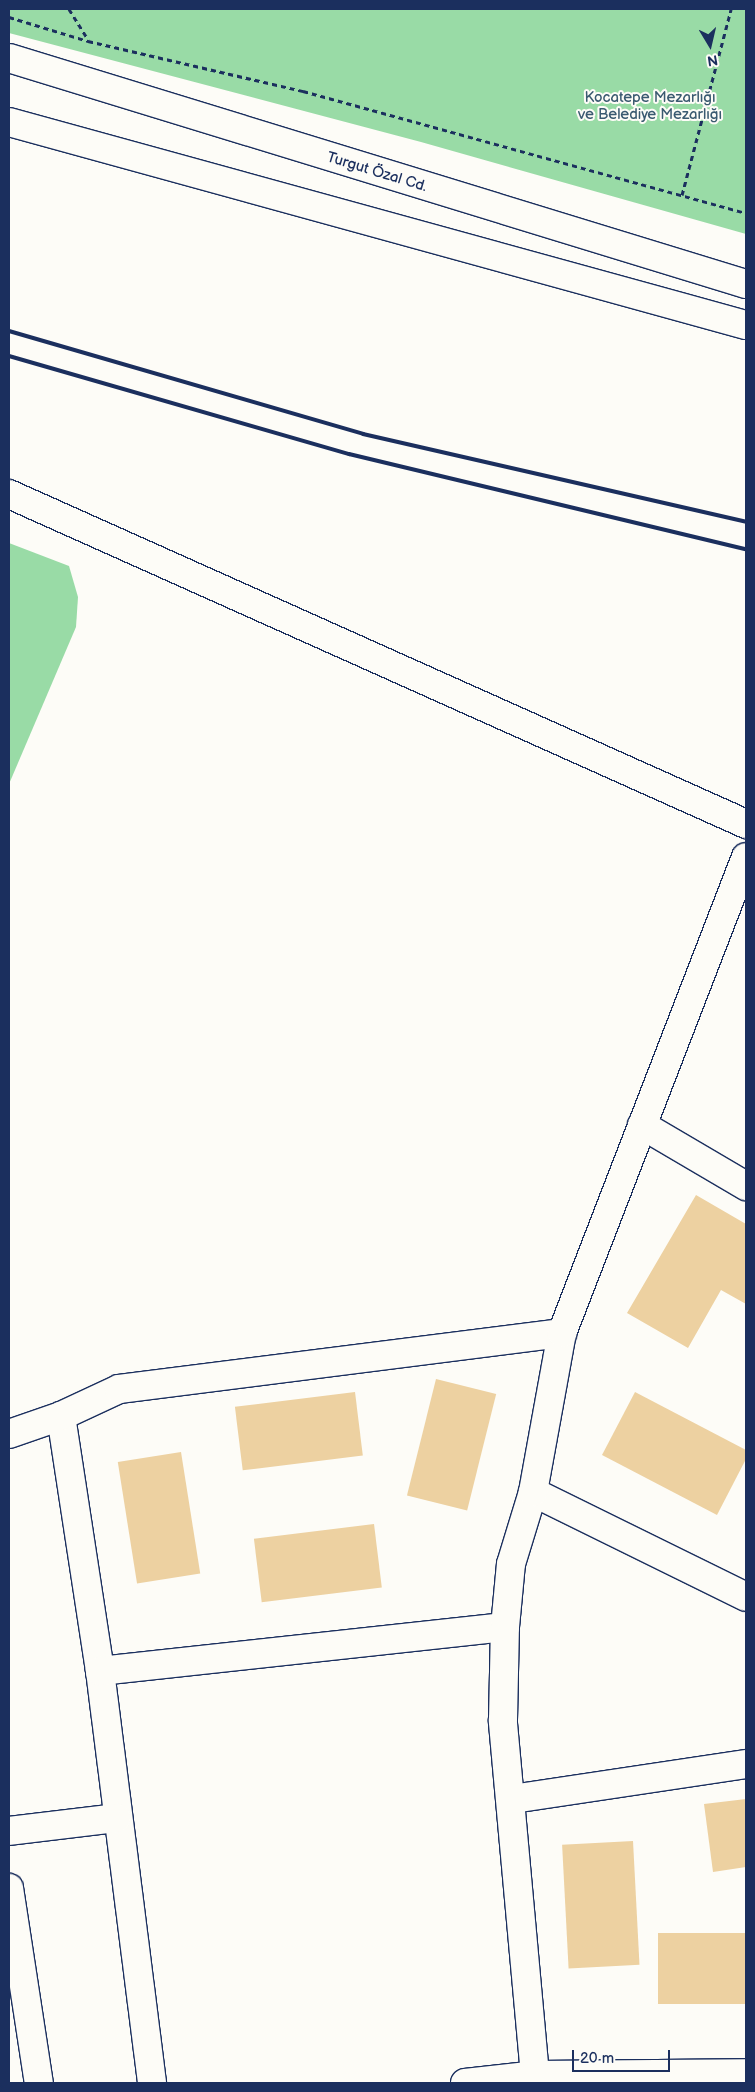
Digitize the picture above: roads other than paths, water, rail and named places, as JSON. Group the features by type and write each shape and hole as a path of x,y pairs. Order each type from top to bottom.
{"street":[{"name":"Turgut Özal Cd.","path":"9,58 746,284"},
{"path":"9,122 746,325"},
{"path":"9,494 746,824"},
{"path":"534,2075 504,1720 505,1627 511,1564 533,1492 562,1333 746,857"},
{"path":"642,1125 746,1186"},
{"path":"9,1434 61,1416 119,1389 562,1333"},
{"path":"61,1416 100,1672 116,1818 152,2083"},
{"path":"533,1492 746,1597"},
{"path":"100,1672 505,1627"},
{"path":"512,1799 746,1764"},
{"path":"9,1832 116,1818"},
{"path":"9,1888 39,2083"},
{"path":"465,2083 534,2075 746,2073"}],"railway":[{"path":"9,331 363,434 746,522"},
{"path":"9,356 349,454 746,549"}],"park label":[{"name":"Kocatepe Mezarlığı ve Belediye Mezarlığı","path":"650,106"}]}
